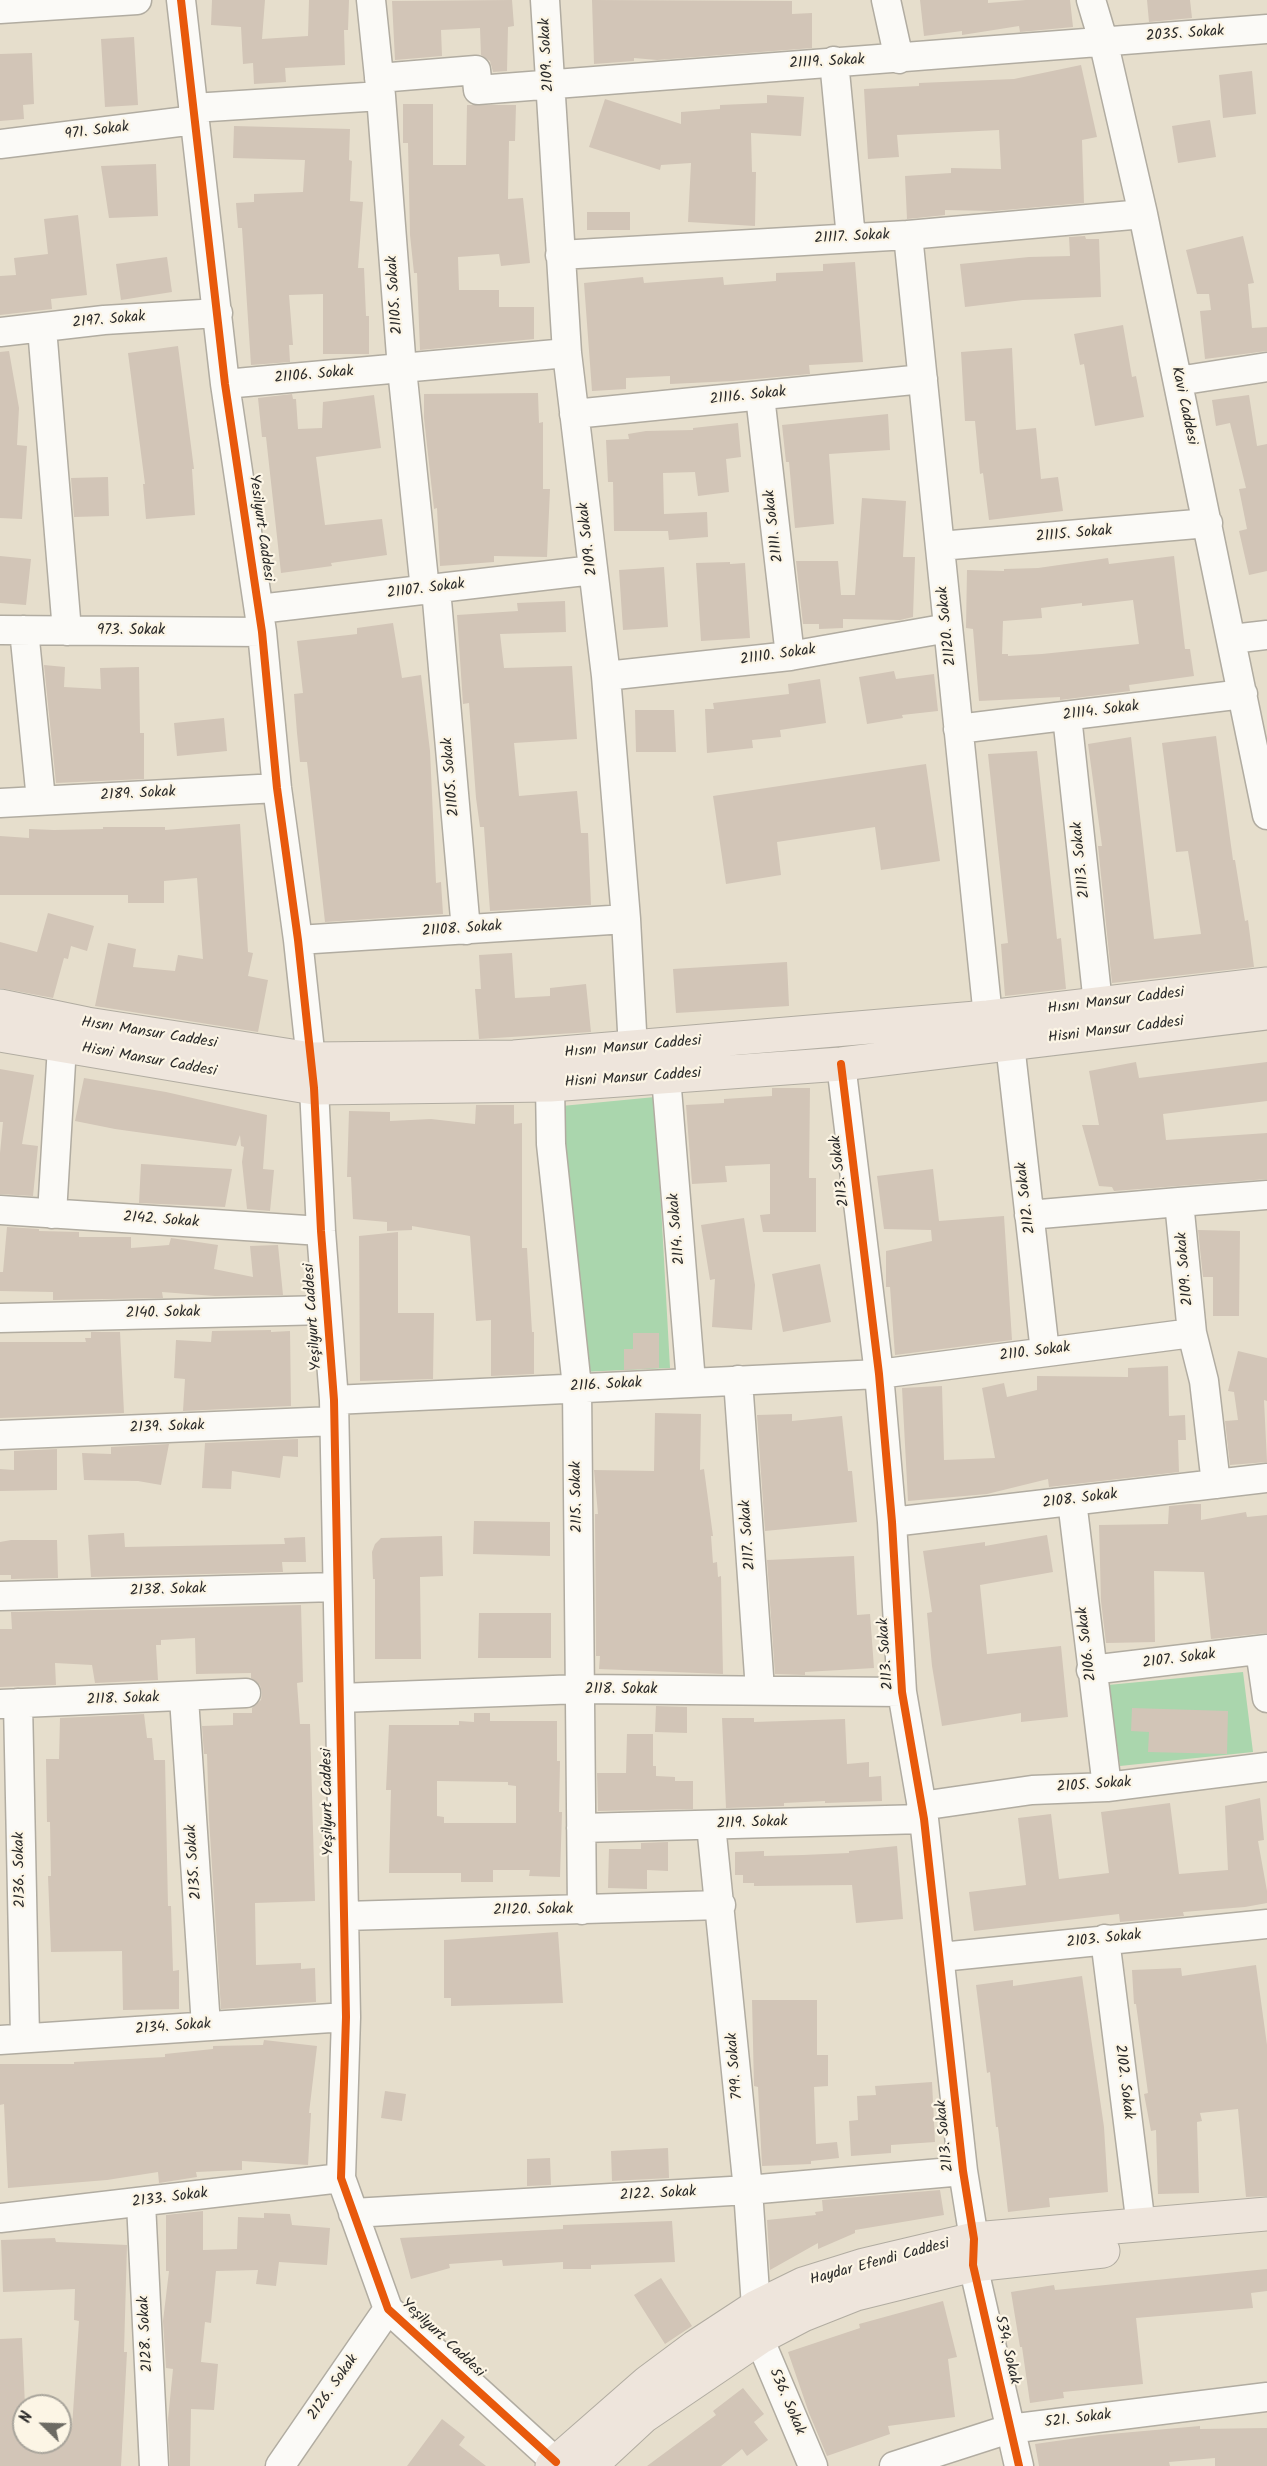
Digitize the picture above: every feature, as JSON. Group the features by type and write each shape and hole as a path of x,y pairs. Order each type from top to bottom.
{"main road":[{"name":"Hısnı Mansur Caddesi","path":"0,1006 312,1074 514,1058 644,1068 988,1017 1267,984"},
{"name":"Hisni Mansur Caddesi","path":"0,1035 62,1046 312,1074 550,1085 644,1068 841,1065 1267,1013"},
{"name":"Haydar Efendi Caddesi","path":"973,2252 1140,2226 1267,2214"},
{"name":"Haydar Efendi Caddesi","path":"590,2466 644,2416 813,2280 927,2248 973,2252 1267,2234"},
{"name":"Haydar Efendi Caddesi","path":"554,2464 695,2347 757,2323"}],"street":[{"path":"0,9 137,0"},
{"name":"Yesilyurt Caddesi","path":"181,0 225,384 260,621 276,788 297,940 312,1074"},
{"name":"21105. Sokak","path":"371,0 402,369 430,590 466,930"},
{"name":"2109. Sokak","path":"544,0 567,353 606,676 626,919 644,1068"},
{"path":"886,0 898,59"},
{"name":"Kavi Caddesi","path":"1091,0 1104,40 1143,214 1267,815"},
{"name":"2035. Sokak","path":"1104,40 1267,29"},
{"name":"21119. Sokak","path":"380,87 476,70 477,90 834,61 898,59 1104,40"},
{"path":"834,61 851,238"},
{"name":"971. Sokak","path":"0,144 380,87"},
{"name":"21117. Sokak","path":"560,255 908,235 1143,214"},
{"name":"21120. Sokak","path":"908,235 988,1017"},
{"name":"2197. Sokak","path":"0,332 104,321 218,313"},
{"path":"42,328 67,631"},
{"name":"21106. Sokak","path":"225,384 567,353"},
{"path":"1178,381 1267,367"},
{"name":"21116. Sokak","path":"574,414 923,379"},
{"name":"21111. Sokak","path":"760,396 790,656"},
{"name":"21115. Sokak","path":"940,546 1208,524"},
{"name":"21107. Sokak","path":"260,621 430,590 593,570"},
{"name":"973. Sokak","path":"12,630 67,631 260,621"},
{"name":"21110. Sokak","path":"606,676 790,656 948,628"},
{"path":"12,630 41,800"},
{"path":"1232,639 1267,635"},
{"name":"21114. Sokak","path":"958,729 1243,694"},
{"name":"21113. Sokak","path":"1066,716 1098,1004"},
{"name":"2189. Sokak","path":"0,803 276,788"},
{"name":"21108. Sokak","path":"297,940 626,919"},
{"name":"2112. Sokak","path":"1010,1044 1045,1352"},
{"path":"52,1214 62,1046"},
{"name":"2113. Sokak","path":"841,1065 879,1374 892,1522 902,1692 923,1812 973,2252"},
{"name":"2114. Sokak","path":"644,1068 691,1382"},
{"name":"Yeşilyurt Caddesi","path":"312,1074 334,1411 346,2017 341,2178 388,2310 554,2464"},
{"name":"2115. Sokak","path":"550,1085 551,1144 577,1387 582,1910"},
{"path":"1029,1215 1267,1194"},
{"name":"2109. Sokak","path":"1179,1202 1192,1333 1204,1382 1216,1484"},
{"name":"2142. Sokak","path":"0,1210 321,1231"},
{"name":"2140. Sokak","path":"0,1318 327,1311"},
{"name":"2110. Sokak","path":"879,1374 1192,1333"},
{"name":"2116. Sokak","path":"334,1411 577,1387 879,1374"},
{"name":"2117. Sokak","path":"738,1380 760,1690"},
{"name":"2139. Sokak","path":"0,1435 334,1411"},
{"name":"2108. Sokak","path":"892,1522 1267,1478"},
{"name":"2106. Sokak","path":"1072,1501 1107,1787"},
{"name":"2138. Sokak","path":"0,1596 337,1587"},
{"path":"1263,1649 1267,1698"},
{"name":"2107. Sokak","path":"1091,1670 1263,1649"},
{"name":"2118. Sokak","path":"340,1698 580,1689 902,1692"},
{"name":"2118. Sokak","path":"9,1703 184,1698 246,1693"},
{"name":"2135. Sokak","path":"184,1698 206,2026"},
{"name":"2136. Sokak","path":"9,1703 12,2039"},
{"name":"2105. Sokak","path":"923,1812 1032,1791 1107,1787 1267,1767"},
{"name":"2119. Sokak","path":"581,1827 711,1825 923,1812"},
{"name":"799. Sokak","path":"711,1825 721,1905 748,2190 757,2323"},
{"name":"21120. Sokak","path":"345,1916 721,1905"},
{"name":"2103. Sokak","path":"941,1957 1267,1924"},
{"name":"2102. Sokak","path":"1105,1939 1140,2226"},
{"name":"2134. Sokak","path":"12,2039 346,2017"},
{"name":"2122. Sokak","path":"353,2212 748,2190 963,2171"},
{"name":"2133. Sokak","path":"0,2218 341,2178"},
{"name":"2128. Sokak","path":"141,2203 154,2466"},
{"name":"534. Sokak","path":"973,2252 1019,2466"},
{"name":"2126. Sokak","path":"280,2466 388,2310"},
{"name":"536. Sokak","path":"757,2323 813,2466"},
{"name":"521. Sokak","path":"894,2466 1010,2429 1267,2397"}],"green space":[{"path":"655,1097 670,1368 580,1372 562,1106"},
{"path":"1243,1672 1253,1752 1120,1766 1108,1685"}],"building":[{"path":"212,0 265,0 262,39 308,36 309,0 349,0 348,30 344,30 345,65 285,68 286,82 254,84 253,63 243,64 241,27 211,25"},
{"path":"512,0 514,26 508,27 507,71 493,72 490,61 481,55 480,28 441,30 442,56 395,60 392,1"},
{"path":"592,0 792,1 792,14 812,13 812,48 657,60 634,58 634,61 594,64"},
{"path":"920,0 988,0 988,3 1070,0 1073,27 1020,32 1019,26 962,35 962,31 924,36"},
{"path":"1147,0 1190,0 1192,18 1149,22"},
{"path":"134,37 138,105 105,107 101,39"},
{"path":"32,53 34,104 23,105 24,119 0,121 0,54"},
{"path":"1081,65 1097,137 1082,140 1084,203 993,211 945,210 945,215 907,219 905,176 951,173 951,168 1001,169 999,130 897,135 899,157 868,159 864,89 919,86 919,83 1014,79"},
{"path":"1252,71 1256,114 1223,118 1219,75"},
{"path":"767,95 804,97 801,136 751,133 752,172 756,172 755,226 688,222 691,163 661,165 660,170 589,147 605,99 681,124 681,112 720,109 720,105 767,103"},
{"path":"403,104 433,104 433,165 466,165 467,105 516,105 515,141 509,141 508,199 523,198 530,263 501,266 499,254 458,257 459,290 499,290 499,307 534,307 534,339 420,350 417,273 414,273 410,235 408,143 403,143"},
{"path":"1210,120 1216,157 1178,163 1172,126"},
{"path":"234,126 350,129 349,160 352,161 350,201 363,202 358,268 364,268 366,316 369,316 369,354 323,354 323,294 289,295 293,345 289,345 290,362 251,365 242,228 238,228 236,203 254,202 254,194 303,192 305,160 233,158"},
{"path":"156,164 158,216 109,218 101,166"},
{"path":"587,212 630,212 630,230 587,230"},
{"path":"78,215 87,295 51,299 52,309 0,315 0,276 16,275 14,258 48,254 44,219"},
{"path":"1085,236 1086,239 1099,239 1101,297 1023,300 965,307 960,264 1029,257 1070,256 1069,237"},
{"path":"1243,236 1254,283 1248,284 1252,328 1267,327 1267,351 1205,359 1200,311 1211,310 1209,294 1197,294 1186,250"},
{"path":"167,257 172,292 121,300 116,264"},
{"path":"855,262 863,362 809,365 810,374 733,381 670,384 670,376 626,378 626,389 592,391 584,283 643,277 644,283 723,277 724,285 776,281 776,273 823,271 823,264"},
{"path":"1123,325 1132,377 1136,376 1144,417 1095,426 1084,364 1080,365 1074,334"},
{"path":"178,346 194,469 192,469 195,515 146,519 143,484 145,484 128,353"},
{"path":"1012,348 1016,430 1036,428 1041,479 1058,477 1063,511 989,520 983,473 980,474 975,421 965,421 961,352"},
{"path":"9,351 19,408 17,445 27,446 22,519 0,518 0,352"},
{"path":"538,393 539,423 543,422 543,489 550,489 547,557 494,556 494,562 440,566 437,508 434,509 424,418 424,394"},
{"path":"292,394 293,399 296,399 298,429 322,428 323,402 374,395 381,448 316,457 325,525 382,519 387,555 281,573 266,437 262,437 258,398"},
{"path":"1249,395 1257,446 1267,444 1267,571 1249,575 1239,531 1247,529 1239,489 1246,488 1230,423 1216,426 1212,400"},
{"path":"888,414 890,450 829,454 834,524 795,528 789,462 786,462 782,425"},
{"path":"738,423 741,457 726,459 729,492 698,496 695,472 663,473 664,514 707,512 708,537 669,540 668,531 614,531 613,482 608,482 606,440 629,439 628,434 646,431 693,430 693,428"},
{"path":"108,477 109,516 74,517 71,478"},
{"path":"862,498 906,501 903,557 915,557 913,617 900,620 843,619 843,628 819,629 819,624 803,624 796,561 838,561 841,595 855,595"},
{"path":"0,556 31,559 26,605 0,603"},
{"path":"1174,556 1185,649 1190,649 1194,676 1129,685 1130,691 1060,700 1060,697 979,701 973,629 966,628 967,570 1004,571 1004,569 1038,568 1108,558 1109,564","holes":["1133,600 1139,644 1008,656 1008,654 1002,654 1003,621 1042,618 1041,608"]},
{"path":"730,562 730,564 745,563 750,638 701,641 696,563"},
{"path":"664,567 668,627 623,630 619,570"},
{"path":"565,601 566,632 500,634 504,668 572,666 577,739 514,743 519,796 577,791 581,833 588,833 591,905 490,911 484,827 480,827 476,798 469,703 463,704 457,615 518,611 517,603"},
{"path":"393,623 402,678 421,675 430,751 436,883 441,882 443,914 325,922 307,762 300,762 297,733 294,694 303,693 297,641 357,634 357,628"},
{"path":"44,665 65,667 64,687 101,689 100,668 139,667 140,733 144,733 144,779 56,783"},
{"path":"894,671 896,679 934,674 938,711 902,715 903,718 867,724 859,677"},
{"path":"820,679 826,723 780,730 781,737 752,740 753,748 707,753 705,709 714,709 713,703 789,694 788,684"},
{"path":"635,710 674,710 676,752 636,752"},
{"path":"224,718 227,751 177,756 174,723"},
{"path":"1216,736 1233,860 1235,860 1245,921 1248,920 1254,967 1112,983 1098,846 1102,846 1088,744 1131,737 1154,939 1201,934 1188,851 1176,852 1162,743"},
{"path":"1037,751 1057,939 1061,938 1066,989 1005,996 1001,944 1008,943 988,754"},
{"path":"926,764 940,861 881,870 875,827 777,842 781,875 726,884 713,796"},
{"path":"240,824 248,952 253,953 248,976 268,980 258,1032 95,1006 108,943 136,949 133,967 175,971 178,955 203,959 197,878 164,881 164,903 128,903 128,895 0,895 0,836 29,838 29,829 165,827 165,830"},
{"path":"48,913 94,926 87,951 71,946 68,959 64,958 53,998 0,988 0,942 37,952"},
{"path":"512,953 515,998 550,996 550,988 586,984 591,1032 479,1039 475,989 481,989 479,955"},
{"path":"787,962 789,1006 676,1013 673,969"},
{"path":"1136,1062 1139,1078 1267,1062 1267,1101 1163,1114 1166,1140 1267,1133 1267,1179 1114,1191 1112,1187 1099,1186 1082,1125 1099,1125 1089,1071"},
{"path":"0,1069 34,1075 22,1144 38,1146 33,1196 0,1194 3,1122 0,1122"},
{"path":"84,1078 166,1092 267,1115 263,1169 274,1170 270,1211 247,1209 242,1162 244,1147 241,1146 240,1135 236,1146 75,1121"},
{"path":"772,1088 810,1088 809,1178 816,1178 816,1232 763,1232 760,1215 770,1214 770,1164 725,1166 727,1182 692,1184 686,1105 724,1103 724,1099 772,1096"},
{"path":"476,1105 514,1105 514,1124 522,1123 522,1248 527,1248 532,1332 534,1332 534,1374 491,1376 491,1320 476,1321 470,1236 412,1226 412,1230 387,1231 387,1222 353,1219 351,1177 347,1177 349,1111 390,1112 390,1121 431,1119 475,1124"},
{"path":"141,1164 232,1169 225,1207 139,1203"},
{"path":"933,1169 939,1221 1004,1216 1012,1340 895,1355 890,1287 886,1287 886,1251 932,1241 931,1230 884,1229 877,1176"},
{"path":"744,1218 755,1285 752,1330 712,1327 715,1279 710,1280 701,1225"},
{"path":"7,1227 79,1232 79,1237 131,1237 131,1248 169,1245 171,1238 218,1245 214,1269 253,1277 250,1246 278,1245 283,1295 215,1296 162,1292 163,1298 53,1300 53,1292 0,1291 0,1272 3,1272"},
{"path":"1198,1230 1240,1231 1239,1316 1213,1316 1213,1277 1203,1277"},
{"path":"398,1232 398,1313 434,1313 433,1379 360,1381 359,1236"},
{"path":"820,1264 831,1322 783,1332 772,1274"},
{"path":"271,1330 271,1332 290,1331 291,1406 183,1411 185,1379 174,1378 176,1340 211,1342 212,1331"},
{"path":"91,1332 120,1332 124,1413 0,1418 0,1342 86,1342 85,1338 91,1338"},
{"path":"633,1333 659,1333 659,1368 624,1370 624,1349 633,1349"},
{"path":"1238,1351 1267,1358 1267,1401 1264,1400 1267,1462 1230,1465 1225,1421 1238,1420 1234,1392 1228,1391"},
{"path":"1168,1366 1169,1416 1185,1415 1186,1440 1178,1440 1179,1472 1049,1487 1048,1479 987,1494 908,1501 902,1388 942,1386 944,1460 995,1458 982,1388 1004,1383 1007,1397 1037,1390 1037,1376 1128,1377 1128,1368"},
{"path":"655,1413 701,1414 700,1470 704,1469 713,1536 711,1536 713,1563 717,1562 718,1577 721,1576 723,1674 599,1669 600,1656 596,1656 595,1514 598,1514 594,1470 654,1471"},
{"path":"792,1414 792,1421 842,1416 848,1471 852,1471 857,1522 765,1531 757,1415"},
{"path":"298,1439 298,1457 283,1456 280,1478 232,1471 231,1489 202,1488 205,1443"},
{"path":"169,1444 161,1485 138,1481 84,1480 82,1453 111,1454 111,1447"},
{"path":"57,1449 57,1490 0,1491 0,1469 14,1470 14,1451"},
{"path":"1201,1504 1201,1520 1246,1512 1247,1517 1267,1515 1267,1633 1211,1639 1204,1572 1154,1571 1155,1642 1106,1643 1101,1601 1099,1525 1168,1524 1169,1506"},
{"path":"474,1521 550,1522 550,1556 473,1554"},
{"path":"124,1533 125,1547 285,1544 284,1538 305,1537 306,1562 282,1562 283,1572 91,1577 88,1535"},
{"path":"1047,1535 1053,1572 980,1585 987,1654 1061,1646 1068,1717 1021,1722 1021,1713 942,1726 932,1666 927,1613 932,1612 923,1551 985,1542 985,1546"},
{"path":"442,1536 443,1576 420,1577 421,1659 375,1659 375,1579 373,1579 372,1552 375,1544 381,1538"},
{"path":"57,1540 58,1578 11,1579 11,1575 0,1575 0,1542"},
{"path":"854,1556 857,1615 870,1614 874,1668 805,1672 805,1675 775,1674 767,1560"},
{"path":"301,1605 303,1682 297,1683 300,1724 310,1724 315,1901 255,1903 256,1965 301,1963 301,1969 315,1968 316,2002 221,2009 207,1754 204,1754 202,1726 233,1725 233,1713 252,1713 252,1708 261,1700 260,1685 251,1678 251,1673 196,1674 195,1638 161,1640 161,1645 156,1645 158,1680 95,1683 92,1665 55,1663 56,1685 0,1687 0,1629 12,1629 11,1612"},
{"path":"479,1613 551,1613 551,1658 478,1658"},
{"path":"656,1706 687,1707 687,1733 655,1732"},
{"path":"1132,1708 1228,1711 1227,1754 1148,1752 1149,1732 1131,1731"},
{"path":"474,1713 490,1713 490,1721 557,1721 557,1761 560,1761 559,1812 562,1812 560,1877 529,1876 530,1870 493,1870 493,1882 461,1882 461,1873 389,1873 391,1790 386,1790 389,1725 459,1725 459,1721 474,1722","holes":["437,1781 508,1782 508,1785 516,1786 516,1823 444,1823 444,1817 437,1816"]},
{"path":"144,1714 147,1738 152,1738 154,1760 165,1760 168,1906 171,1906 173,1971 179,1970 179,2009 123,2010 122,1951 51,1952 48,1876 51,1876 50,1822 47,1822 46,1759 59,1759 60,1718"},
{"path":"722,1718 754,1718 754,1722 845,1719 847,1764 869,1762 869,1777 881,1776 882,1801 825,1803 825,1801 784,1803 784,1806 726,1808"},
{"path":"627,1734 653,1734 653,1766 656,1766 656,1776 675,1777 675,1781 693,1781 693,1809 598,1811 597,1773 626,1773"},
{"path":"1260,1798 1264,1840 1258,1841 1267,1903 1183,1912 1184,1916 1120,1922 1119,1914 974,1931 969,1892 1026,1885 1018,1818 1051,1814 1059,1879 1109,1873 1101,1812 1170,1803 1179,1874 1228,1870 1225,1806"},
{"path":"668,1842 668,1871 647,1870 647,1889 608,1888 609,1849 641,1849 641,1843"},
{"path":"897,1846 903,1919 856,1923 852,1885 754,1886 754,1883 743,1883 743,1875 735,1875 735,1852 764,1851 764,1856 803,1855 849,1853 849,1851"},
{"path":"558,1932 563,2003 451,2006 451,1998 444,1998 444,1940"},
{"path":"1256,1965 1267,2045 1267,2196 1246,2197 1238,2109 1200,2113 1202,2121 1197,2122 1199,2193 1158,2194 1156,2130 1151,2131 1144,2094 1148,2093 1136,2004 1134,2004 1132,1970 1181,1968 1182,1976"},
{"path":"1082,1976 1104,2127 1108,2192 1049,2198 1050,2207 1008,2212 998,2127 996,2127 990,2072 987,2073 976,1985 1013,1980 1013,1986"},
{"path":"752,2000 817,2000 817,2055 828,2055 828,2086 814,2087 816,2144 837,2142 839,2158 811,2161 811,2164 762,2166 758,2087 754,2086"},
{"path":"264,2040 317,2046 309,2113 311,2113 308,2165 242,2161 242,2170 196,2172 197,2177 159,2183 158,2172 107,2180 8,2188 4,2104 0,2105 0,2064 74,2064 74,2062 165,2057 165,2054 213,2049 213,2046 263,2045"},
{"path":"932,2082 935,2142 891,2145 891,2153 851,2156 849,2121 858,2120 857,2096 876,2095 875,2086"},
{"path":"385,2091 406,2094 402,2121 381,2118"},
{"path":"668,2148 669,2178 612,2181 611,2151"},
{"path":"550,2158 551,2185 527,2186 527,2159"},
{"path":"940,2190 944,2215 855,2230 855,2233 818,2249 818,2243 770,2270 767,2220 816,2215 815,2212 823,2211 822,2200"},
{"path":"203,2211 203,2250 237,2249 238,2217 264,2218 264,2213 290,2214 292,2225 330,2228 327,2265 279,2262 276,2286 256,2284 258,2270 216,2271 211,2323 205,2322 201,2362 218,2364 214,2410 191,2409 190,2466 170,2466 168,2419 173,2369 166,2368 163,2321 169,2271 166,2271 166,2215"},
{"path":"672,2221 675,2262 591,2265 591,2269 563,2269 563,2262 503,2266 502,2260 449,2264 450,2268 411,2279 400,2238 563,2229 563,2225"},
{"path":"55,2238 56,2242 127,2245 124,2352 127,2352 121,2466 0,2466 0,2339 22,2338 24,2394 12,2394 12,2454 72,2454 79,2321 74,2320 75,2289 3,2292 1,2240"},
{"path":"1267,2269 1267,2291 1251,2293 1253,2308 1136,2318 1143,2384 1063,2392 1064,2398 1030,2403 1011,2292 1054,2285 1055,2290"},
{"path":"661,2278 692,2326 665,2344 634,2295"},
{"path":"943,2301 957,2357 948,2359 955,2417 888,2426 890,2434 827,2456 788,2352 860,2328 859,2324"},
{"path":"743,2388 764,2414 754,2422 768,2440 747,2456 742,2449 721,2466 647,2466 716,2415 713,2411"},
{"path":"442,2419 465,2437 459,2445 486,2466 407,2466"},
{"path":"1200,2426 1200,2429 1267,2428 1267,2466 1215,2466 1215,2458 1169,2462 1170,2466 1039,2466 1035,2444 1099,2435"}],"cycle path":[{"path":"181,0 225,384 262,632 277,788 298,940 314,1088 321,1231 334,1400 346,2017 341,2178 388,2309 556,2462"},
{"path":"841,1064 879,1374 892,1522 902,1692 924,1819 963,2171 974,2239 973,2265 1019,2466"}]}
